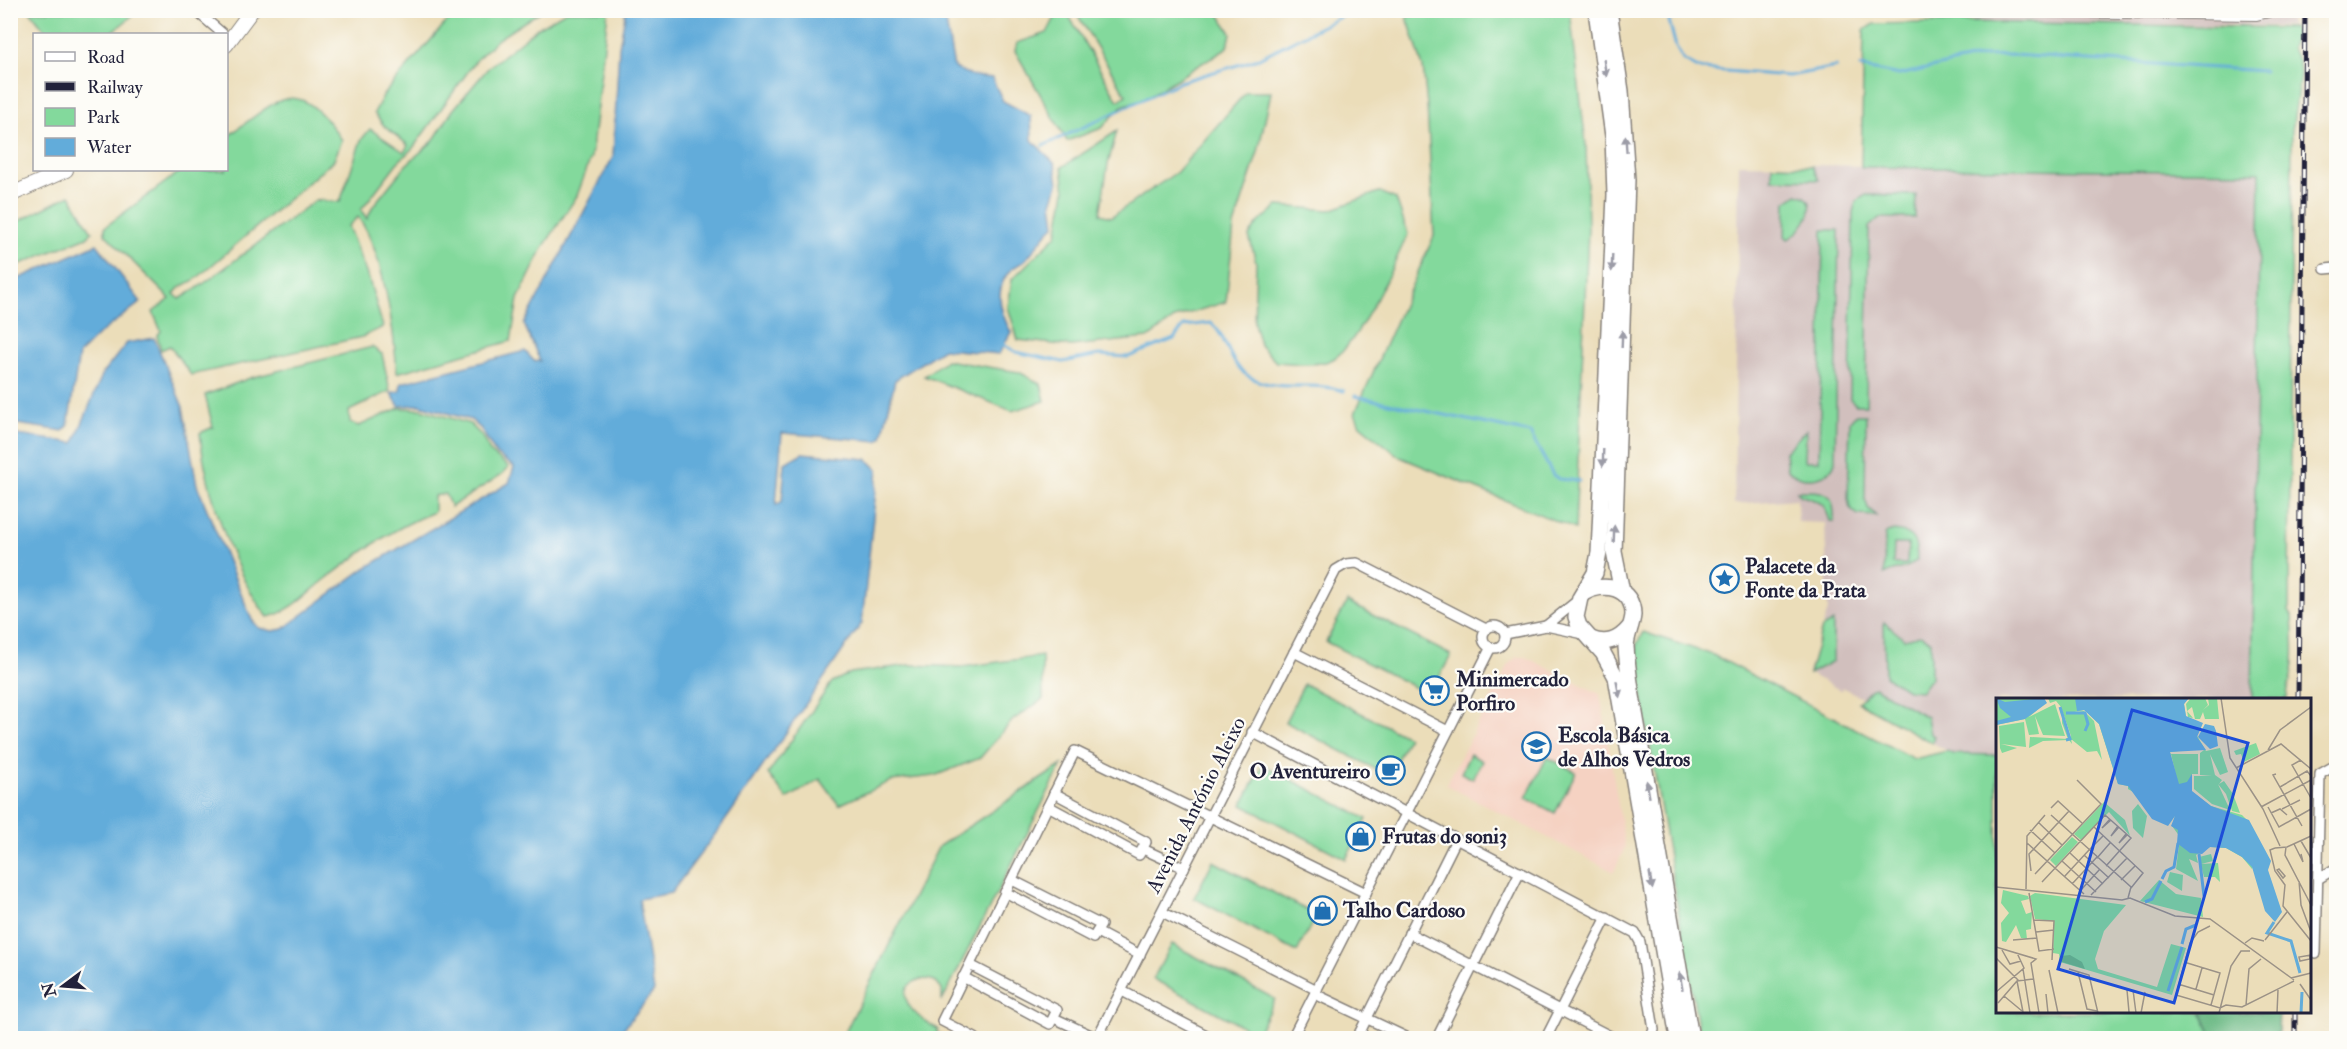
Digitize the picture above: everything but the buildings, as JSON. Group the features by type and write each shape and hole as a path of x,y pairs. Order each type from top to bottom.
{"main road":[{"path":"1596,10 1613,136 1615,195 1601,535 1595,573 1582,596 1576,617 1587,637 1603,653 1616,677 1678,1038"},
{"path":"1609,10 1621,91 1627,180 1614,552 1622,592 1631,604 1633,615 1626,644 1631,690 1691,1038"},
{"path":"1582,596 1603,585 1622,592"},
{"path":"1587,637 1607,642 1616,640 1629,628"}],"street":[{"path":"195,10 220,33"},
{"path":"228,37 252,10"},
{"path":"2062,10 2256,13 2268,10"},
{"path":"10,195 64,171"},
{"path":"2325,269 2337,268"},
{"name":"Avenida António Aleixo","path":"1097,1038 1252,732 1327,587 1340,567 1357,563 1486,629"},
{"path":"1505,634 1546,626 1563,615 1582,596"},
{"path":"1495,625 1502,628 1505,634 1500,646 1491,647 1484,639 1486,629 1495,625"},
{"path":"1546,626 1587,637"},
{"path":"1292,1038 1491,647"},
{"path":"1294,652 1448,731"},
{"path":"1252,732 1607,917 1638,936 1654,1030 1650,1038"},
{"path":"975,1038 942,1021 1075,751 1366,893"},
{"path":"2316,952 2320,774 2337,765"},
{"path":"1048,806 1139,855 1143,849 1146,842 1054,793"},
{"path":"1357,1038 1456,840"},
{"path":"1143,849 1184,868"},
{"path":"2318,879 2337,868"},
{"path":"1437,1038 1520,872"},
{"path":"1005,892 1094,938 1101,925 1012,879"},
{"path":"1162,912 1408,1038"},
{"path":"1546,1038 1607,917"},
{"path":"1097,932 1140,955"},
{"path":"1409,933 1614,1038"},
{"path":"963,977 1050,1024 1054,1018 1057,1010 970,965"},
{"path":"1122,991 1212,1038"},
{"path":"1054,1018 1097,1038"}],"shaded area":[{"path":"1972,10 2290,11 2290,26 1972,22"},
{"path":"1739,164 2260,172 2252,698 1996,698 1996,755 1953,754 1858,702 1862,697 1841,687 1842,691 1808,673 1828,610 1825,523 1798,522 1797,499 1734,504"},
{"name":"Escola Básica de Alhos Vedros","path":"1518,657 1526,657 1600,694 1625,847 1614,872 1446,785 1510,662"}],"green space":[{"path":"30,11 138,11 111,33 47,33"},
{"path":"456,11 541,11 498,39 477,59 413,148 397,163 361,210 367,219 373,206 406,165 433,141 453,110 489,67 537,28 566,11 608,11 591,157 577,196 544,246 518,299 511,341 397,373 390,314 381,271 375,250 358,217 348,226 370,283 383,327 362,337 191,375 170,346 161,350 157,336 161,331 153,312 170,299 105,234 105,227 181,171 228,171 228,136 275,103 287,99 299,99 312,106 326,119 342,140 334,160 196,279 179,288 174,294 180,299 316,200 340,202 361,140 370,129 404,152 408,145 385,127 374,113 384,94"},
{"path":"1066,11 1118,101 1126,95 1075,11 1217,11 1231,33 1228,47 1146,98 1122,106 1102,128 1067,141 1015,51 1017,43 1047,33 1058,12"},
{"path":"1425,11 1570,11 1586,145 1588,229 1575,529 1400,457 1360,425 1355,413 1434,236 1423,67 1407,17"},
{"path":"1972,22 2293,28 2296,34 2291,48 2299,61 2300,75 2292,131 2289,611 2292,616 2294,651 2287,698 2252,698 2260,172 1861,167 1864,30 1874,24"},
{"path":"1246,92 1271,92 1258,152 1234,226 1226,302 1177,317 1148,338 1071,346 1018,340 1008,307 1012,279 1057,235 1065,191 1062,167 1117,131 1108,164 1100,214 1111,217 1177,172"},
{"path":"1772,165 1812,166 1819,180 1772,179"},
{"path":"1379,192 1396,199 1408,234 1385,283 1363,322 1341,353 1331,360 1311,364 1276,362 1260,345 1254,323 1256,262 1249,236 1257,224 1278,206 1330,210"},
{"path":"1797,194 1810,202 1809,216 1800,230 1788,239 1785,236 1786,202"},
{"path":"70,195 92,232 87,237 11,268 11,225"},
{"path":"1866,195 1916,195 1915,218 1879,218 1869,227 1866,405 1856,405 1850,399 1853,212 1856,201"},
{"path":"1823,230 1839,230 1835,462 1827,473 1806,478 1787,469 1785,452 1806,430 1805,461 1819,461"},
{"path":"372,347 382,354 390,391 349,411 350,423 359,426 399,408 421,409 470,424 481,435 491,453 509,467 501,475 451,507 445,494 434,496 434,512 379,540 293,606 268,617 244,579 223,530 215,504 200,433 213,427 205,395 250,378"},
{"path":"946,360 1019,372 1041,384 1045,401 1012,411 924,376"},
{"path":"1855,415 1866,415 1865,499 1868,508 1876,516 1858,515 1850,508 1848,499 1850,421"},
{"path":"1797,491 1821,492 1830,497 1833,503 1834,521 1830,521 1823,505 1800,495"},
{"path":"1890,531 1897,531 1912,538 1916,547 1917,560 1909,566 1884,574 1885,535","holes":["1894,544 1908,544 1907,564 1893,564"]},
{"path":"1347,602 1451,655 1430,695 1326,642"},
{"path":"1833,622 1833,661 1809,674 1822,628"},
{"path":"1884,622 1904,639 1921,635 1931,641 1931,678 1921,691 1907,690 1885,676"},
{"path":"1643,632 1713,655 1914,759 1947,751 1953,754 1996,755 1996,1013 2202,1013 2213,1038 1700,1038 1635,658 1636,646"},
{"path":"1042,656 1043,699 1013,720 980,758 934,776 891,781 839,805 820,779 787,799 768,774 832,682 851,673 910,665 962,667"},
{"path":"1304,684 1408,737 1389,776 1285,722"},
{"path":"1874,687 1927,717 1930,734 1934,736 1932,743 1858,702"},
{"path":"1470,754 1482,761 1473,779 1461,773"},
{"path":"1547,757 1576,772 1555,813 1526,798"},
{"path":"1062,765 942,1001 942,990 935,981 922,979 908,987 906,998 911,1009 938,1029 937,1033 946,1038 842,1038 939,846"},
{"path":"1263,765 1367,819 1346,859 1242,805"},
{"path":"1213,861 1316,915 1297,952 1194,898"},
{"path":"1172,944 1275,999 1257,1034 1153,979"},
{"path":"2202,1013 2279,1013 2278,1032 2266,1038 2213,1038"}],"water":[{"path":"626,10 944,11 954,68 973,76 992,78 1003,101 1031,116 1032,140 1055,164 1058,184 1052,203 1055,225 1031,254 1010,271 1001,287 1000,302 1011,332 999,354 943,349 895,380 882,437 878,441 782,433 776,505 782,501 785,463 802,453 867,459 878,470 862,623 725,821 671,893 639,899 654,991 616,1038 11,1038 11,434 74,443 103,373 127,343 154,338 183,407 197,485 252,620 259,628 273,631 283,629 364,569 509,483 514,467 496,454 481,429 471,420 420,405 399,406 391,393 400,391 401,383 525,351 534,361 540,361 524,324 613,157 619,47"},
{"path":"97,244 141,302 99,334 79,354 68,426 63,431 11,423 11,282"}],"waterway":[{"path":"1043,146 1180,82 1255,60 1354,10"},
{"path":"1663,10 1668,17 1676,47 1683,60 1700,69 1789,76 1836,67"},
{"path":"1860,67 1899,75 1984,56 2012,55 2264,71"},
{"path":"1002,344 1016,352 1063,362 1099,355 1128,357 1174,339 1184,326 1211,323 1220,334 1239,368 1256,380 1280,386 1318,386 1344,391"},
{"path":"1355,396 1530,433 1553,475 1559,479 1579,481"}],"railway":[{"path":"2298,698 2305,10"},
{"path":"2295,1013 2295,1038"}],"place":[{"name":"Palacete da Fonte da Prata","path":"1724,578"},
{"name":"Minimercado Porfiro","path":"1435,691"},
{"name":"Escola Básica de Alhos Vedros","path":"1537,747"},
{"name":"O Aventureiro","path":"1391,771"},
{"name":"Frutas do soni3","path":"1361,836"},
{"name":"Talho Cardoso","path":"1322,910"}]}
